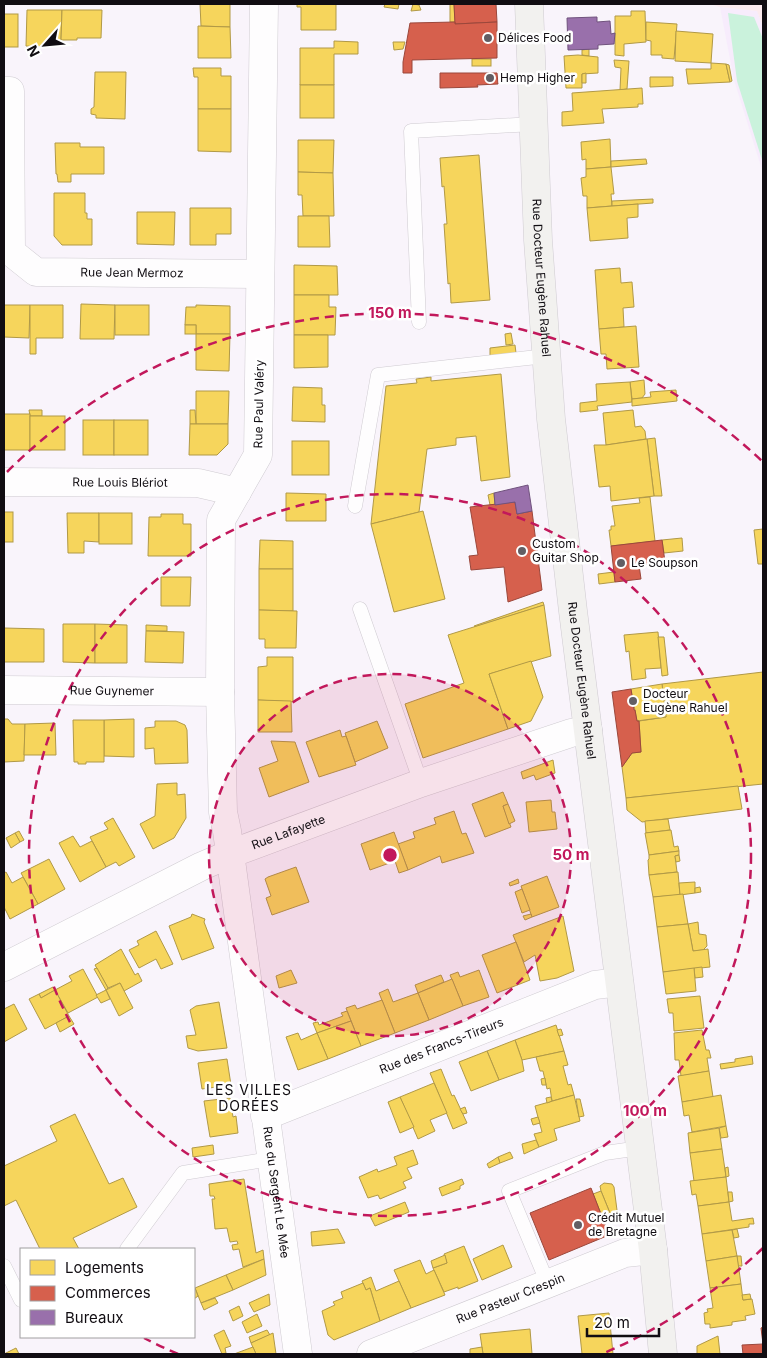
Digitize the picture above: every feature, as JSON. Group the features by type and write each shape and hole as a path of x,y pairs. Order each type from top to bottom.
{"main road":[{"name":"Rue Docteur Eugène Rahuel","path":"529,4 532,124 546,356 561,514 653,1250 663,1354"}],"street":[{"name":"Rue Paul Valéry","path":"230,854 223,812 220,692 221,520 258,454 264,4"},
{"name":"Rue Jean Mermoz","path":"4,91 10,91 7,252 36,272 260,274"},
{"name":"Rue Louis Blériot","path":"4,482 198,483 237,492"},
{"name":"Rue Guynemer","path":"4,690 220,692"},
{"name":"Rue Lafayette","path":"4,968 202,866 230,854 421,783 571,732 588,730"},
{"name":"Rue du Sergent Le Mée","path":"230,854 298,1354"},
{"name":"Rue des Francs-Tireurs","path":"266,1116 595,985 619,982"},
{"name":"Rue Pasteur Crespin","path":"371,1354 625,1253 653,1250"}],"lane":[{"path":"419,322 411,131 532,124"},
{"path":"355,506 378,375 546,356"},
{"path":"360,609 421,783"},
{"path":"548,1284 509,1191 605,1153 640,1148"},
{"path":"128,1248 184,1173 272,1159"},
{"path":"4,1266 20,1298"}],"shaded area":[{"path":"710,4 763,4 763,27 757,11"},
{"path":"720,7 757,11 763,27 763,173 734,80"}],"green space":[{"path":"728,13 754,17 763,39 763,163 737,81"}],"building: Logements":[{"path":"200,4 230,4 230,27 201,26"},
{"path":"297,4 336,4 336,30 301,30 301,7 297,7"},
{"path":"385,4 399,4 398,9 384,7"},
{"path":"413,4 419,5 421,10 411,11"},
{"path":"450,4 454,4 455,22 450,22"},
{"path":"27,10 62,10 61,40 46,40 46,47 26,46"},
{"path":"62,10 102,10 101,38 61,40"},
{"path":"631,11 645,11 646,42 624,44 624,56 615,55 615,16 631,16"},
{"path":"4,14 18,14 18,47 4,47"},
{"path":"646,22 677,24 674,59 662,58 662,55 651,55 651,41 646,40"},
{"path":"198,26 230,27 231,58 198,58"},
{"path":"676,31 713,34 711,63 675,61"},
{"path":"334,41 358,42 358,54 334,54 334,85 300,85 300,48 334,48"},
{"path":"393,42 405,42 403,49 394,50"},
{"path":"589,49 589,56 582,55 582,50"},
{"path":"564,56 598,57 598,73 582,74 582,88 566,88"},
{"path":"472,59 491,59 491,66 472,66"},
{"path":"614,60 629,61 627,89 620,90 621,68 615,67"},
{"path":"711,63 726,64 730,82 688,84 686,69 711,69"},
{"path":"726,64 729,65 732,81 730,82"},
{"path":"193,68 221,68 221,76 231,76 231,109 198,109 198,77 194,77"},
{"path":"95,72 126,72 125,119 96,118 96,115 91,114 91,109 94,107"},
{"path":"586,73 586,83 582,83 582,74"},
{"path":"650,77 673,77 673,86 650,87"},
{"path":"300,85 334,85 334,118 300,118"},
{"path":"642,88 643,104 638,104 638,107 602,109 604,123 562,126 562,112 573,111 572,93"},
{"path":"198,109 231,109 231,152 198,151"},
{"path":"610,139 611,167 586,169 586,159 582,160 581,142"},
{"path":"298,140 334,140 333,173 298,172"},
{"path":"55,143 80,143 80,147 104,147 104,174 71,174 71,182 58,182"},
{"path":"479,155 490,300 451,303 444,224 447,224 440,158"},
{"path":"646,159 647,164 611,167 611,161"},
{"path":"611,167 614,194 611,194 612,206 587,208 587,196 583,196 581,178 586,177 586,169"},
{"path":"298,172 333,173 334,216 303,216 302,195 298,195"},
{"path":"54,193 85,193 85,213 87,213 87,219 92,219 92,245 62,245 54,236"},
{"path":"653,199 653,203 612,206 612,201"},
{"path":"638,204 638,217 627,218 628,238 590,241 587,208"},
{"path":"190,208 231,208 231,234 216,234 216,245 190,245"},
{"path":"137,212 175,212 174,245 137,244"},
{"path":"298,216 329,216 330,247 298,247"},
{"path":"294,265 337,266 338,295 294,295"},
{"path":"620,268 621,283 632,282 634,307 623,308 624,327 599,329 595,270"},
{"path":"294,295 329,295 329,307 336,307 335,335 294,335"},
{"path":"81,304 115,305 114,339 80,339"},
{"path":"4,305 30,305 29,338 4,337"},
{"path":"30,305 63,305 63,338 36,338 36,354 30,354"},
{"path":"115,305 149,305 149,335 115,335"},
{"path":"196,305 230,306 230,334 196,334 196,325 185,325 186,307 196,307"},
{"path":"185,325 196,325 196,334 185,334"},
{"path":"636,326 639,367 607,369 606,354 601,354 599,329"},
{"path":"511,333 513,344 506,345 505,334"},
{"path":"196,334 230,334 229,371 196,370"},
{"path":"294,335 328,335 328,367 294,368"},
{"path":"515,345 516,353 490,358 490,348"},
{"path":"501,374 510,477 481,481 476,436 456,438 456,445 427,449 419,512 371,524 386,386 417,383 416,379 431,377 431,381"},
{"path":"644,380 645,394 642,398 632,399 630,382"},
{"path":"630,382 632,402 597,406 598,410 580,412 580,403 597,401 596,384"},
{"path":"293,387 322,388 325,422 292,421"},
{"path":"676,390 677,401 632,406 632,399 651,397 650,392"},
{"path":"196,391 229,391 228,424 196,424"},
{"path":"29,410 42,410 42,416 30,416"},
{"path":"190,410 195,410 196,424 190,424"},
{"path":"633,410 635,427 641,426 645,431 646,439 606,445 603,413"},
{"path":"4,414 30,414 30,450 4,450"},
{"path":"30,416 65,416 65,450 30,450"},
{"path":"83,420 114,420 114,455 83,455"},
{"path":"114,420 148,420 148,455 114,455"},
{"path":"190,424 228,424 228,444 217,455 189,455"},
{"path":"655,438 662,496 654,496 647,439"},
{"path":"647,439 654,496 611,501 610,486 599,487 594,445"},
{"path":"292,441 329,441 329,475 292,475"},
{"path":"286,493 326,494 326,521 286,521"},
{"path":"494,493 495,505 490,505 488,495"},
{"path":"650,497 655,541 611,546 609,530 611,530 611,526 615,526 612,506 640,503 639,498"},
{"path":"423,511 445,599 394,612 371,524"},
{"path":"4,512 13,512 13,542 4,542"},
{"path":"67,513 99,513 99,542 84,541 84,553 68,553"},
{"path":"99,513 132,513 132,544 99,544"},
{"path":"161,514 183,514 183,524 191,524 191,556 148,556 149,517 161,517"},
{"path":"763,529 763,564 758,564 754,530"},
{"path":"682,538 683,551 664,553 662,540"},
{"path":"260,540 293,541 293,569 259,569"},
{"path":"259,569 293,569 293,611 259,610"},
{"path":"614,572 615,582 599,584 598,574"},
{"path":"161,577 191,577 190,606 161,606"},
{"path":"543,602 544,605 474,626"},
{"path":"544,605 551,656 489,674 508,729 423,758 405,704 464,683 448,635"},
{"path":"259,610 297,611 296,648 265,648 265,639 259,639"},
{"path":"63,624 95,624 95,663 63,662"},
{"path":"95,624 127,625 127,663 95,663"},
{"path":"146,625 167,626 167,631 146,631"},
{"path":"4,628 44,629 44,662 4,662"},
{"path":"146,631 184,632 183,663 145,662"},
{"path":"658,632 661,668 645,669 646,678 632,680 629,651 626,652 624,635"},
{"path":"658,637 664,637 668,675 662,676"},
{"path":"267,657 293,657 293,702 258,700 258,667 267,666"},
{"path":"531,661 543,697 531,721 508,729 489,674"},
{"path":"763,672 763,784 626,798 622,767 632,753 641,752 639,721 666,717 662,684"},
{"path":"662,684 666,717 637,721 631,689"},
{"path":"258,700 291,701 292,732 258,732"},
{"path":"4,719 8,719 12,724 25,724 24,761 4,762"},
{"path":"134,719 134,757 104,756 104,720"},
{"path":"73,720 104,720 104,762 78,764 78,762 74,762"},
{"path":"155,721 176,721 185,725 187,730 188,763 155,764 154,748 145,749 145,728 155,727"},
{"path":"377,721 388,748 355,762 345,733"},
{"path":"55,723 56,755 24,755 25,724"},
{"path":"340,730 342,737 346,736 356,765 319,777 306,742"},
{"path":"271,741 295,742 309,782 269,797 259,768 278,761"},
{"path":"553,760 555,773 536,780 534,775 523,779 521,772"},
{"path":"177,783 177,795 185,794 186,818 174,838 153,849 140,824 155,816 157,784"},
{"path":"738,786 742,809 642,822 627,810 626,798"},
{"path":"503,792 508,804 503,806 511,827 485,837 472,804"},
{"path":"551,800 557,829 529,832 526,802"},
{"path":"508,804 515,821 509,824 503,806"},
{"path":"454,811 462,834 466,833 474,853 442,863 440,856 408,870 398,844 415,838 413,832 436,824 434,818"},
{"path":"113,818 135,857 119,866 116,862 106,867 90,837 108,829 104,823"},
{"path":"668,819 670,830 646,833 645,821"},
{"path":"671,830 674,847 678,846 679,851 649,855 645,833"},
{"path":"19,831 24,840 20,842 15,833"},
{"path":"394,832 408,870 399,873 395,861 370,870 361,844"},
{"path":"15,833 20,842 11,848 6,838"},
{"path":"73,836 80,847 92,841 106,867 80,882 59,843"},
{"path":"679,851 679,855 675,856 677,872 649,875 649,855"},
{"path":"679,855 680,861 676,862 675,856"},
{"path":"49,859 65,889 38,904 21,873"},
{"path":"296,867 309,902 272,915 266,898 271,896 265,879"},
{"path":"6,872 12,883 23,877 38,904 10,919 4,907 4,873"},
{"path":"678,872 680,895 653,897 649,875"},
{"path":"547,876 559,907 532,917 521,886"},
{"path":"518,879 519,883 510,886 509,883"},
{"path":"695,882 695,893 680,895 679,883"},
{"path":"700,887 701,892 695,893 695,888"},
{"path":"522,889 530,910 522,913 515,892"},
{"path":"683,894 688,924 657,927 653,897"},
{"path":"192,914 205,919 204,922 214,948 182,960 169,926 191,917"},
{"path":"531,914 532,917 525,920 523,916"},
{"path":"563,916 574,971 557,978 540,981 535,955 524,962 513,935"},
{"path":"698,922 699,934 706,935 707,946 703,950 693,951 688,924"},
{"path":"688,924 693,951 708,949 710,967 663,972 657,927"},
{"path":"156,931 173,964 161,969 156,959 139,968 129,950 139,945 137,941"},
{"path":"516,942 530,980 497,993 482,955"},
{"path":"121,949 135,975 138,973 142,981 124,991 120,983 108,988 95,965"},
{"path":"702,967 703,977 695,978 694,968"},
{"path":"97,968 108,988 106,990 94,969"},
{"path":"694,968 696,991 666,994 663,972"},
{"path":"83,969 98,997 68,1013 55,990 72,981 69,976"},
{"path":"291,970 297,983 279,988 276,976"},
{"path":"479,970 489,997 463,1006 450,975 458,972 460,977"},
{"path":"441,975 444,982 418,993 415,985"},
{"path":"452,979 463,1006 429,1020 418,993"},
{"path":"120,983 133,1008 119,1016 106,990"},
{"path":"53,987 55,990 41,998 39,994"},
{"path":"388,989 393,1002 418,993 429,1020 395,1033 379,993"},
{"path":"55,990 69,1016 45,1029 29,999 39,994 41,998"},
{"path":"106,990 110,999 101,1003 96,995"},
{"path":"700,996 704,1028 674,1031 673,1013 669,1013 667,999"},
{"path":"382,1000 395,1033 361,1046 346,1008 355,1005 357,1009"},
{"path":"219,1002 227,1048 198,1051 188,1048 186,1036 196,1035 190,1010 196,1006"},
{"path":"14,1004 27,1029 4,1042 4,1009"},
{"path":"347,1011 351,1021 317,1033 313,1023 318,1022 319,1025 343,1016 341,1013"},
{"path":"69,1016 74,1024 60,1032 56,1023"},
{"path":"351,1021 361,1046 328,1059 317,1033"},
{"path":"556,1025 564,1051 522,1060 515,1040"},
{"path":"561,1029 563,1035 559,1036 557,1030"},
{"path":"702,1030 706,1050 709,1050 711,1058 707,1058 709,1071 681,1076 679,1060 675,1060 674,1033"},
{"path":"298,1033 301,1040 317,1033 328,1059 298,1070 286,1037"},
{"path":"515,1040 524,1071 499,1080 487,1051"},
{"path":"487,1051 499,1080 471,1091 459,1062"},
{"path":"564,1051 568,1065 563,1066 568,1085 571,1084 574,1095 552,1101 550,1088 547,1089 543,1071 540,1071 536,1057"},
{"path":"752,1056 753,1064 721,1069 720,1064 735,1062 735,1059"},
{"path":"227,1059 231,1085 202,1089 198,1063"},
{"path":"441,1069 452,1096 454,1095 467,1123 453,1129 430,1073"},
{"path":"709,1071 713,1097 682,1102 678,1076"},
{"path":"545,1078 546,1085 542,1085 541,1079"},
{"path":"434,1083 447,1113 430,1120 435,1131 418,1139 400,1097"},
{"path":"574,1095 580,1121 554,1129 557,1140 539,1147 534,1134 542,1132 535,1106"},
{"path":"721,1095 726,1126 692,1132 689,1115 684,1116 682,1102"},
{"path":"400,1097 414,1127 400,1133 388,1102"},
{"path":"551,1097 552,1101 547,1103 546,1098"},
{"path":"230,1098 233,1117 236,1116 238,1133 210,1137 204,1101"},
{"path":"576,1099 580,1099 584,1116 579,1117"},
{"path":"465,1107 467,1113 463,1114 460,1109"},
{"path":"75,1114 109,1184 123,1178 137,1207 73,1238 78,1248 40,1248 16,1200 4,1206 4,1166 57,1141 50,1126"},
{"path":"538,1117 540,1123 533,1125 531,1119"},
{"path":"726,1126 728,1137 721,1138 719,1128"},
{"path":"719,1128 722,1149 690,1153 688,1133"},
{"path":"536,1140 539,1147 524,1154 522,1144"},
{"path":"213,1145 214,1154 193,1157 192,1148"},
{"path":"722,1149 726,1177 694,1181 690,1153"},
{"path":"413,1150 418,1164 407,1168 412,1178 403,1182 406,1188 380,1199 378,1195 368,1198 359,1177 377,1169 378,1172 397,1165 394,1157"},
{"path":"510,1152 513,1158 500,1163 498,1157"},
{"path":"498,1157 500,1163 489,1168 487,1164"},
{"path":"728,1167 729,1176 726,1177 725,1168"},
{"path":"726,1177 729,1202 698,1206 696,1194 692,1195 690,1181"},
{"path":"244,1179 256,1253 263,1250 264,1259 243,1267 239,1249 233,1250 232,1245 238,1244 237,1241 230,1242 227,1228 215,1229 212,1199 215,1199 214,1196 210,1196 209,1184"},
{"path":"462,1179 464,1184 460,1186 460,1189 442,1196 439,1188"},
{"path":"604,1183 612,1184 614,1187 618,1218 616,1221 612,1218 601,1191 600,1186"},
{"path":"601,1191 612,1218 604,1221 593,1194"},
{"path":"728,1192 732,1192 733,1201 729,1202"},
{"path":"405,1202 409,1212 375,1226 370,1216"},
{"path":"729,1202 732,1221 753,1218 754,1224 749,1224 749,1227 702,1234 698,1206"},
{"path":"338,1229 345,1243 312,1246 311,1232"},
{"path":"737,1229 739,1237 734,1238 732,1230"},
{"path":"732,1230 737,1256 706,1261 702,1234"},
{"path":"503,1245 512,1267 482,1280 473,1259"},
{"path":"464,1246 478,1281 444,1292 433,1268 447,1263 444,1254"},
{"path":"445,1255 447,1263 433,1268 431,1261"},
{"path":"737,1256 741,1256 742,1266 738,1266"},
{"path":"737,1256 741,1284 710,1288 706,1261"},
{"path":"264,1259 266,1275 233,1290 226,1275"},
{"path":"420,1260 426,1274 434,1270 445,1295 411,1308 394,1270"},
{"path":"226,1275 233,1290 201,1303 195,1288"},
{"path":"371,1277 376,1291 399,1281 411,1308 380,1321 370,1288 366,1290 362,1281"},
{"path":"363,1283 366,1290 370,1288 380,1321 334,1340 328,1335 322,1311 335,1305 333,1302 343,1298 341,1292"},
{"path":"741,1284 743,1300 752,1299 755,1314 745,1316 746,1320 732,1322 732,1325 710,1328 710,1324 705,1324 704,1313 708,1312 707,1309 713,1308 710,1288"},
{"path":"269,1294 270,1305 254,1312 249,1303"},
{"path":"750,1294 751,1299 743,1300 742,1295"},
{"path":"215,1298 218,1303 204,1310 201,1303"},
{"path":"239,1306 243,1316 233,1321 229,1311"},
{"path":"609,1313 613,1354 582,1354 578,1316"},
{"path":"257,1314 262,1326 247,1333 242,1322"},
{"path":"530,1329 532,1354 483,1354 480,1334"},
{"path":"224,1330 231,1346 225,1348 226,1353 222,1354 214,1335"},
{"path":"267,1330 270,1335 251,1343 249,1337"},
{"path":"273,1333 276,1354 256,1354 251,1343"},
{"path":"718,1336 720,1354 697,1354 697,1346"},
{"path":"253,1347 256,1354 234,1354"},
{"path":"482,1347 483,1354 470,1354 470,1349"},
{"path":"16,1348 19,1354 4,1354"}],"building: Commerces":[{"path":"454,4 496,4 497,22 455,24"},
{"path":"455,22 455,24 497,22 497,58 412,60 412,73 403,73 403,62 410,23"},
{"path":"440,73 497,73 498,84 477,85 478,87 440,88"},
{"path":"515,502 517,514 532,511 542,590 508,602 504,567 471,570 469,556 478,555 470,507"},
{"path":"662,540 665,562 639,565 641,579 615,582 611,546"},
{"path":"631,689 634,710 637,721 639,721 641,752 632,753 622,767 612,692"},
{"path":"591,1188 609,1235 549,1260 530,1213"},
{"path":"763,1327 763,1344 761,1328"},
{"path":"763,1344 763,1354 743,1354 742,1345"}],"building: Bureaux":[{"path":"597,17 597,22 610,21 611,34 615,33 614,44 598,45 598,49 568,50 567,18"},
{"path":"528,485 532,511 517,514 515,502 495,505 494,493"}],"place":[{"name":"Délices Food","path":"488,38"},
{"name":"Hemp Higher","path":"490,78"},
{"name":"Custom Guitar Shop","path":"522,551"},
{"name":"Le Soupson","path":"621,563"},
{"name":"Docteur Eugène Rahuel","path":"633,701"},
{"name":"Crédit Mutuel de Bretagne","path":"578,1225"}],"district":[{"name":"LES VILLES DORÉES","path":"249,1098"}]}
